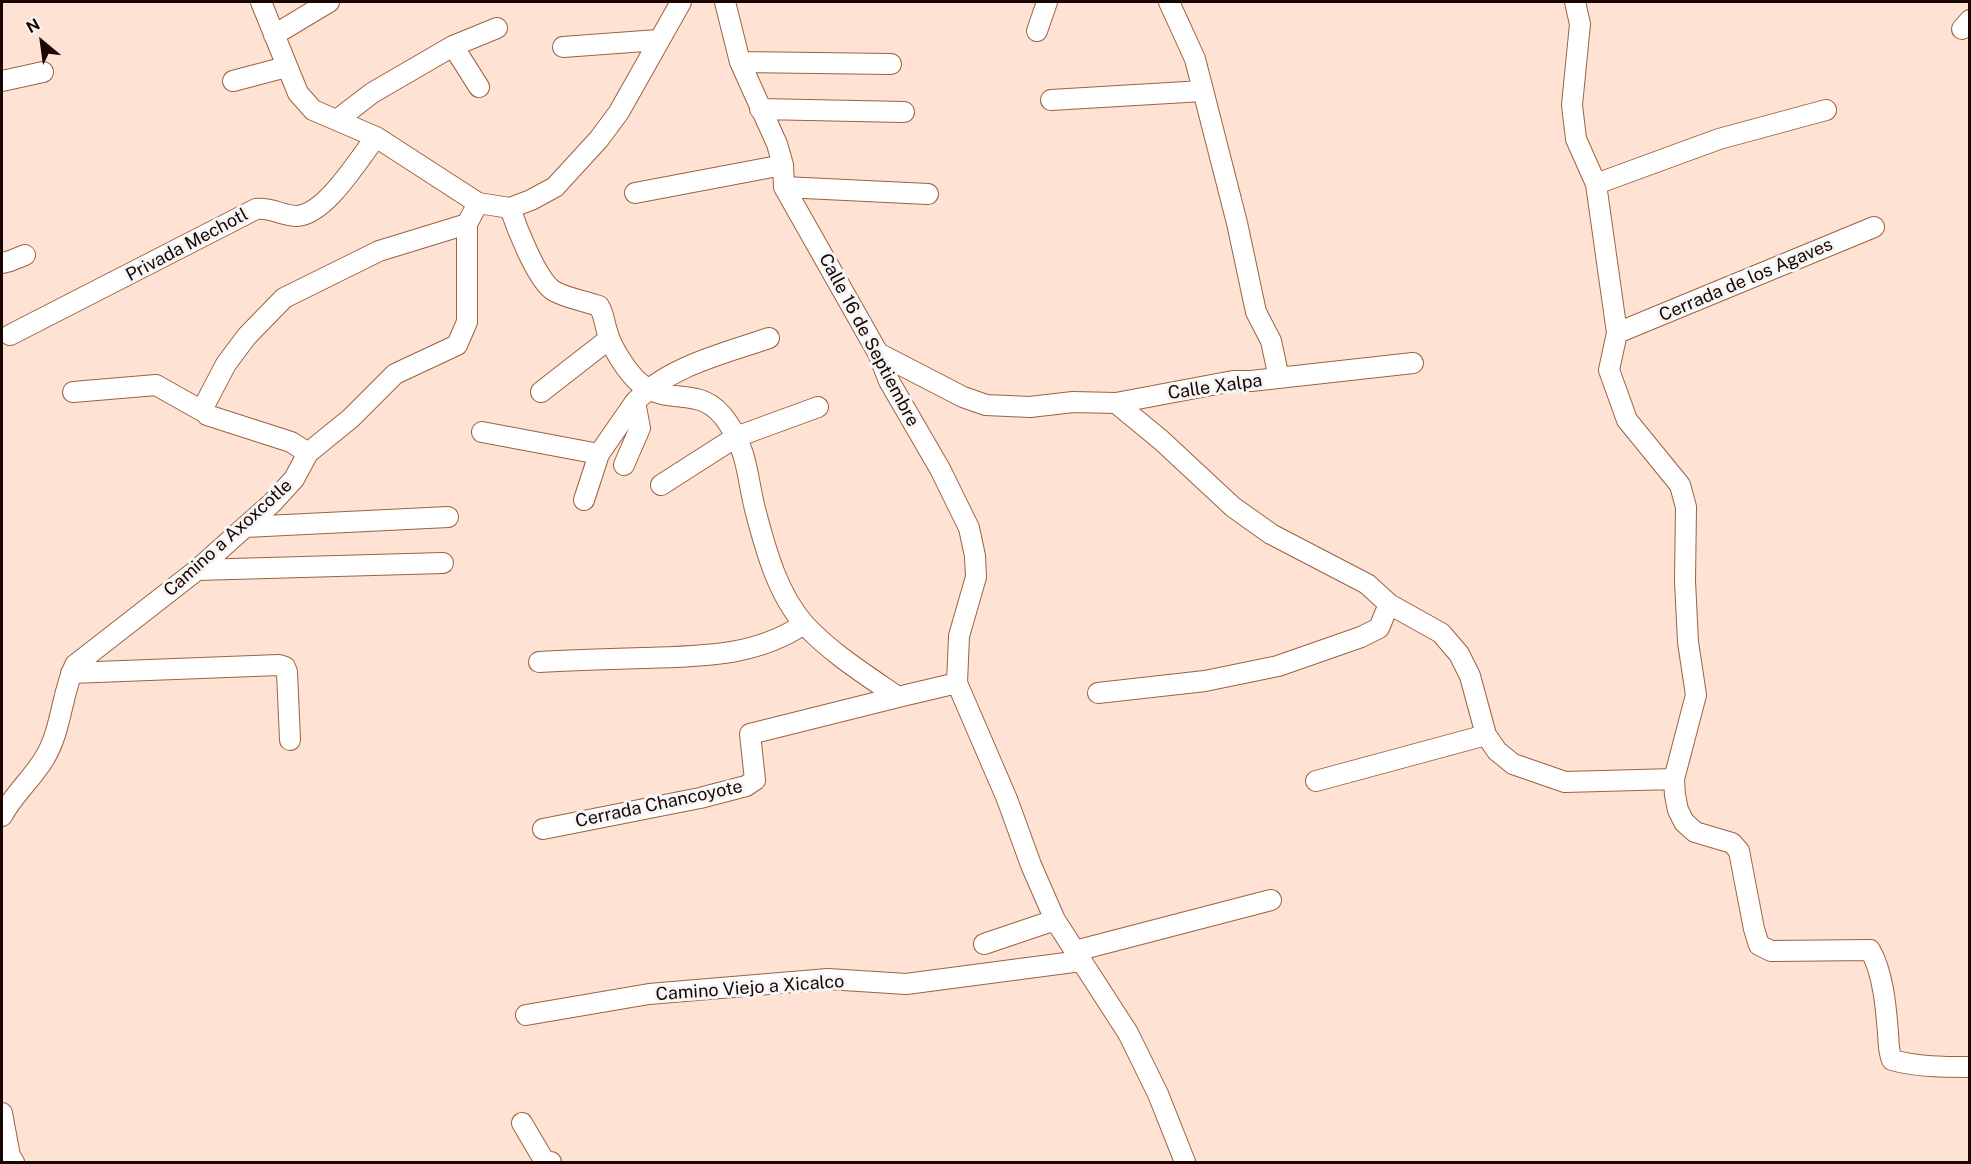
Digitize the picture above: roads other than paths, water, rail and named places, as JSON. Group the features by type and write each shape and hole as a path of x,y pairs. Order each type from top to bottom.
{"street":[{"path":"261,2 298,93 313,110 376,137 478,203 510,208 555,188 599,139 619,112 681,2"},
{"path":"274,35 329,2"},
{"name":"Calle 16 de Septiembre","path":"725,2 740,62 777,144 783,165 784,187 879,353 889,381 940,469 969,528 975,556 976,577 959,636 957,683"},
{"path":"1037,31 1047,2"},
{"name":"Calle Xalpa","path":"879,353 963,397 986,405 1030,406 1073,402 1116,402 1233,381 1279,378 1271,340 1256,312 1237,222 1195,59 1169,2"},
{"path":"1575,2 1580,24 1572,105 1576,139 1596,184 1617,333 1609,370 1627,420 1680,485 1686,507 1684,573 1688,642 1696,695 1674,779 1678,810 1684,822 1695,832 1732,843 1739,851 1759,945 1771,951 1870,950 1876,960 1880,978 1888,1034 1887,1048 1892,1060 1905,1064 1938,1067 1970,1067"},
{"path":"338,120 372,93 453,46 497,28"},
{"path":"563,47 658,40"},
{"path":"453,46 479,87"},
{"path":"740,62 891,64"},
{"path":"233,81 286,67"},
{"path":"2,81 43,72"},
{"path":"1051,100 1203,91"},
{"path":"760,109 904,112"},
{"path":"1596,184 1719,139 1826,110"},
{"name":"Privada Mechotl","path":"10,335 256,209 264,208 299,216 313,212 335,191 376,137"},
{"path":"635,193 783,165"},
{"path":"784,187 928,194"},
{"path":"204,412 203,408 233,355 247,336 284,298 379,251 466,224 478,203"},
{"path":"510,208 518,232 546,284 554,291 599,306 609,339 633,376 641,395 639,428 624,465"},
{"name":"Camino a Axoxcotle","path":"71,673 75,665 197,570 245,527 294,478 308,453 351,418 395,374 457,345 467,322 466,224"},
{"name":"Cerrada de los Agaves","path":"1617,333 1874,226"},
{"path":"2,263 25,255"},
{"path":"584,500 599,454 641,395 685,367 769,338"},
{"path":"541,392 609,339"},
{"path":"1279,378 1413,363"},
{"path":"74,392 156,385 207,415 291,442 308,453"},
{"path":"641,395 661,393 708,402 718,410 745,455 764,543 782,589 791,607 821,641 898,697 957,683 1007,799 1031,865 1055,920 1128,1033 1158,1094 1185,1162"},
{"path":"1116,402 1233,507 1271,534 1367,584 1389,604 1441,633 1459,654 1470,676 1486,735 1497,751 1514,764 1565,782 1674,779"},
{"path":"661,485 736,437 818,407"},
{"path":"482,432 599,454"},
{"path":"245,527 448,517"},
{"path":"197,570 443,563"},
{"path":"1098,693 1206,681 1278,666 1361,637 1379,628 1389,604"},
{"path":"538,662 717,655 753,647 788,634 804,624"},
{"path":"2,816 44,759 58,727 71,673 279,665 285,667 287,672 290,740"},
{"name":"Cerrada Chancoyote","path":"543,829 700,798 746,786 755,780 750,734 898,697"},
{"path":"1316,781 1486,735"},
{"name":"Camino Viejo a Xicalco","path":"526,1015 649,994 828,979 906,984 1078,956 1271,900"},
{"path":"984,944 1055,920"},
{"path":"2,1113 10,1156 14,1162"},
{"path":"522,1123 545,1162 551,1162"}]}
